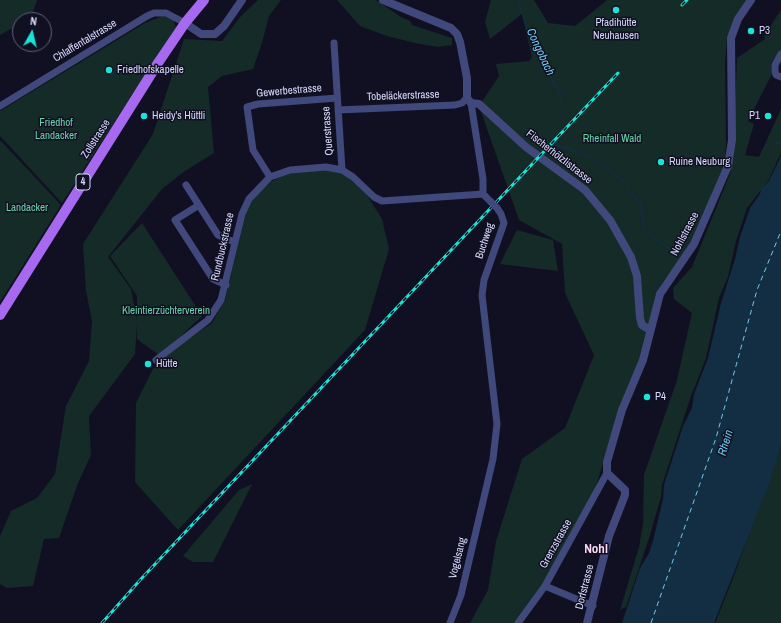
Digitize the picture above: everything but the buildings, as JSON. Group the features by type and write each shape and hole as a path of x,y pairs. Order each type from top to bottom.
{"main road":[{"name":"Zollstrasse","path":"0,315 184,23 204,0"}],"street":[{"path":"184,23 201,34 215,34 224,26 242,0"},
{"path":"383,0 444,24 457,34 467,78 469,100 483,179 484,194"},
{"name":"Nohlstrasse","path":"607,473 607,462 612,443 622,410 643,360 660,294 694,244 728,166 732,140 731,38 738,19 750,0"},
{"name":"Chlaffentalstrasse","path":"0,106 146,16 154,13 166,13 184,23"},
{"name":"Querstrasse","path":"334,43 342,170"},
{"path":"781,54 775,71 776,75 781,77"},
{"name":"Gewerbestrasse","path":"270,178 252,150 247,107 258,104 337,98"},
{"name":"Tobeläckerstrasse","path":"338,110 455,105 469,100"},
{"name":"Fischerhölzlistrasse","path":"469,100 479,104 526,147 585,190 610,220 630,257 637,276 640,318 642,325 650,330"},
{"name":"Rundbuckstrasse","path":"156,360 208,320 221,300 226,285 239,222 247,203 255,192 270,178 290,170 310,167 326,167 342,170 353,177 374,198 382,201 484,194"},
{"path":"186,186 218,235 234,242"},
{"name":"Buchweg","path":"484,194 501,214 504,223 484,280 482,295 497,424 493,459 484,496"},
{"path":"198,205 175,220 213,279 226,285"},
{"name":"Grenzstrasse","path":"518,623 545,586 607,473"},
{"name":"Dorfstrasse","path":"587,623 609,536 625,495 625,490 607,473"},
{"name":"Vogelsang","path":"450,623 461,595 484,496"},
{"path":"545,586 592,606"}],"green space":[{"path":"0,0 37,0 33,12 12,12 12,28 0,35"},
{"name":"Kleintierzüchterverein","path":"258,0 281,0 269,16 253,69 222,76 208,87 214,153 185,171 162,189 108,257 131,289 137,320 137,296 110,256 142,223 202,316 160,356 137,339 137,324 135,354 89,416 91,455 78,483 59,538 44,539 33,586 7,588 0,584 0,536 11,511 37,498 55,474 66,406 89,361 92,321 86,291 83,244 153,134 184,39 222,41 241,16"},
{"path":"337,0 376,0 401,17 410,21 412,25 452,38 452,45 438,47 415,43 387,36 360,26"},
{"name":"Rheinfall Wald","path":"491,0 534,0 548,23 575,26 607,0 747,0 727,38 725,62 726,144 724,169 687,251 662,283 655,297 640,362 620,405 595,490 549,575 516,623 470,623 488,590 496,541 522,459 565,428 594,355 565,293 562,244 519,220 479,106 499,76 496,64 529,61 532,57 522,14 490,39 485,22"},
{"path":"781,10 781,49 771,64 772,74 748,121 754,124 745,155 759,157 781,109 781,153 768,181 747,208 736,241 728,277 719,298 706,358 690,399 662,485 661,497 650,535 626,607 620,610 639,547 643,524 644,475 677,380 692,313 674,299 673,288 692,267 730,174 733,159 737,58 765,39 764,36"},
{"name":"Friedhof Landacker","path":"163,16 173,20 176,27 62,203 0,136 0,111 145,23"},
{"name":"Landacker","path":"1,141 61,205 0,302 0,142"},
{"path":"315,167 342,172 367,195 382,219 389,249 365,330 178,530 135,482 136,403 153,369 167,353 212,323 225,300 246,211 256,195 272,181 291,172"},
{"path":"517,230 553,240 558,271 500,264"},
{"path":"781,446 781,623 715,623 732,581"},
{"path":"252,484 213,562 193,562 183,556 239,490"}],"water":[{"name":"Rhein","path":"781,156 781,446 769,484 714,623 622,623 640,568 649,553 653,541 663,499 664,485 683,426 692,408 694,394 708,358 721,303 735,259 740,237 750,208 760,194 761,189 769,181"}],"waterway":[{"name":"Congobach","path":"518,0 529,35 541,61 562,96 561,104"},
{"name":"Congobach","path":"551,137 559,146 590,156 626,184 631,193 641,204 644,231 678,255"},
{"path":"776,142 780,144 781,142"}],"ferry route":[{"path":"651,623 716,438 757,290 781,231"}],"railway":[{"path":"682,5 687,0"},
{"path":"102,623 141,579 618,73"}],"place":[{"name":"Pfadihütte Neuhausen","path":"616,10"},
{"name":"P3","path":"751,31"},
{"name":"Friedhofskapelle","path":"109,70"},
{"name":"Heidy's Hüttli","path":"144,116"},
{"name":"P1","path":"768,116"},
{"name":"Ruine Neuburg","path":"661,162"},
{"name":"Hütte","path":"148,364"},
{"name":"P4","path":"647,397"}],"district":[{"name":"Nohl","path":"596,550"}]}
